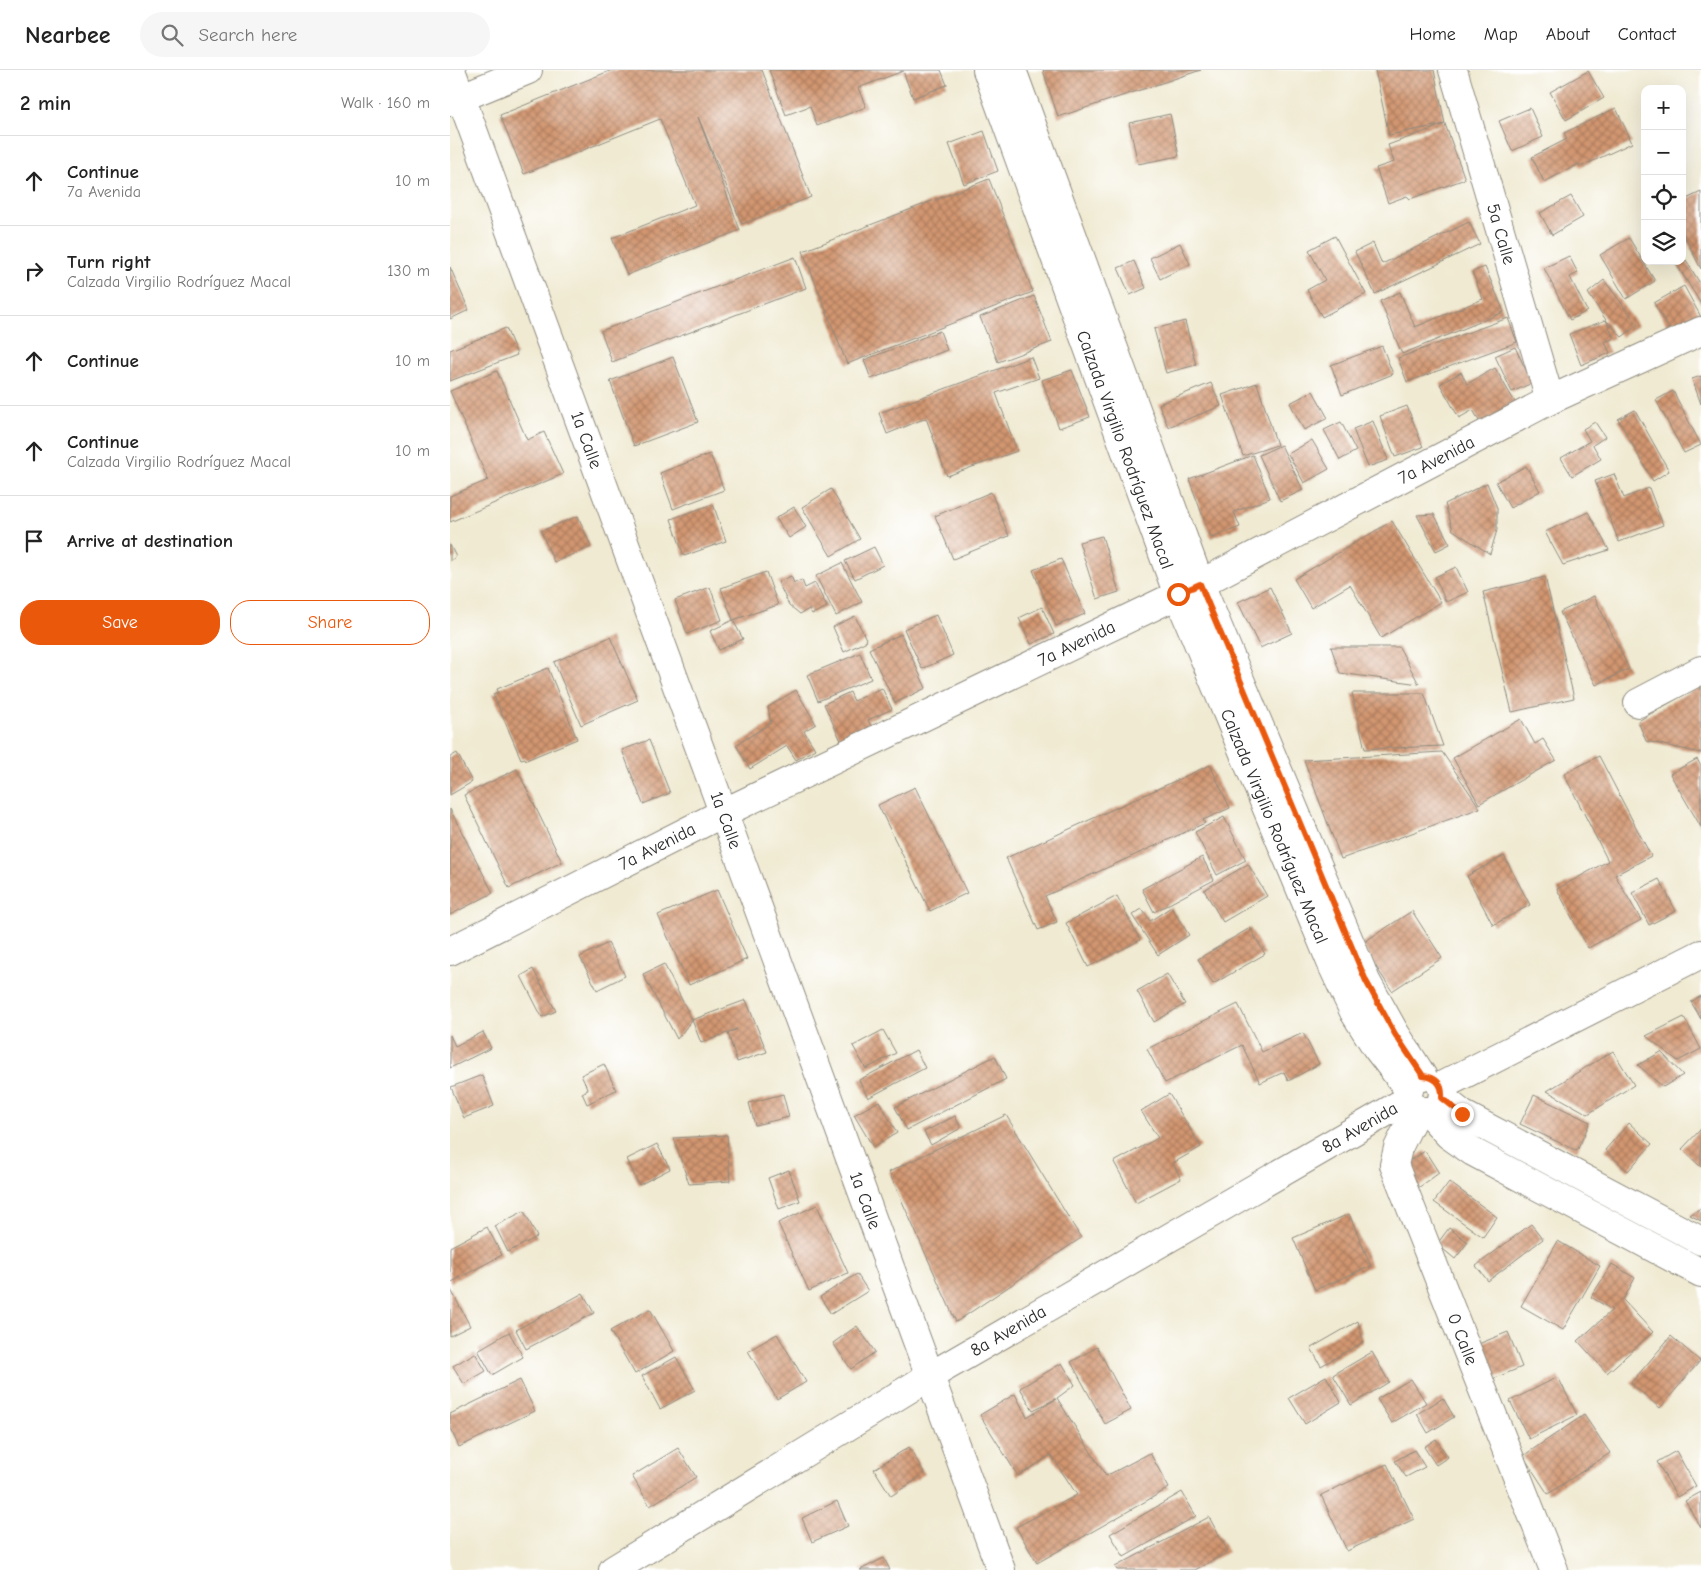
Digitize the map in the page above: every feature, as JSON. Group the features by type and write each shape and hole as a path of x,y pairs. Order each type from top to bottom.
{"street":[{"name":"1a Calle","path":"451,70 456,99 724,813 1001,1570"},
{"path":"456,99 528,70"},
{"name":"Calzada Virgilio Rodríguez Macal","path":"987,70 1189,589 1366,981 1395,1034 1424,1096 1448,1134 1473,1152 1701,1273"},
{"name":"Calzada Virgilio Rodríguez Macal","path":"1012,70 1189,589"},
{"name":"5a Calle","path":"1453,70 1550,400"},
{"name":"7a Avenida","path":"450,951 724,813 1189,589 1550,400 1701,331"},
{"path":"1638,703 1701,670"},
{"name":"8a Avenida","path":"614,1570 930,1376 1424,1096 1701,954"},
{"name":"Calzada Virgilio Rodríguez Macal","path":"1424,1096 1462,1114 1701,1241"},
{"name":"0 Calle","path":"1424,1096 1398,1148 1394,1165 1554,1570"}],"building":[{"path":"612,70 762,70 811,197 742,224 698,117 740,230 627,275 612,238 695,205 660,119 524,174 500,115"},
{"path":"769,70 941,70 947,85 913,98 903,71 858,88 866,107 817,126 810,106 786,115"},
{"path":"1043,70 1201,70 1058,117"},
{"path":"1375,70 1434,70 1445,124 1389,135"},
{"path":"1588,71 1604,98 1566,120 1550,92"},
{"path":"1530,108 1543,137 1512,151 1499,121"},
{"path":"1616,108 1632,143 1580,167 1579,164 1544,182 1532,157 1567,139 1564,133"},
{"path":"1170,114 1179,156 1138,164 1129,123"},
{"path":"1445,124 1465,179 1410,199 1407,196 1388,203 1376,168 1394,162 1388,145"},
{"path":"984,131 998,171 964,184 949,144"},
{"path":"989,179 1033,292 847,364 803,251"},
{"path":"1701,192 1701,269 1686,239 1686,199"},
{"path":"1571,196 1583,217 1552,235 1540,213"},
{"path":"1469,222 1480,244 1375,294 1355,252 1373,243 1382,264"},
{"path":"1335,236 1366,294 1322,317 1307,290 1325,280 1309,250"},
{"path":"1629,238 1641,258 1641,265 1645,265 1655,281 1626,299 1600,255"},
{"path":"1180,243 1190,264 1160,279 1150,258"},
{"path":"1569,256 1578,273 1570,277 1587,311 1570,320 1544,268"},
{"path":"795,257 806,288 612,362 601,331"},
{"path":"1686,260 1701,285 1701,304 1677,265 1686,265"},
{"path":"1134,261 1146,288 1130,295 1118,268"},
{"path":"450,267 469,310 450,319"},
{"path":"1485,267 1504,312 1402,354 1380,301 1400,292 1415,327 1483,299 1472,272"},
{"path":"1604,280 1638,325 1622,337 1606,320 1588,293"},
{"path":"1684,286 1701,317 1701,323 1674,338 1654,303"},
{"path":"1034,296 1052,342 998,362 980,317"},
{"path":"1508,318 1517,342 1407,382 1398,358"},
{"path":"1606,320 1614,338 1605,342 1610,353 1581,365 1569,334"},
{"path":"1185,321 1196,365 1166,373 1154,329"},
{"path":"506,328 517,355 450,381 450,350"},
{"path":"940,331 947,350 871,379 864,360"},
{"path":"1382,346 1393,374 1342,395 1331,365"},
{"path":"1515,347 1532,383 1512,392 1495,356"},
{"path":"673,357 698,422 634,446 610,381"},
{"path":"1031,357 1039,378 996,393 1017,451 947,476 926,418 887,434 879,413"},
{"path":"1495,368 1516,404 1481,424 1473,410 1459,418 1440,384 1461,372 1467,384"},
{"path":"1072,370 1090,417 1059,428 1042,380"},
{"path":"497,371 527,440 544,432 563,474 450,522 450,496 488,480 450,391"},
{"path":"1701,376 1701,404 1692,379"},
{"path":"1211,383 1221,406 1168,427 1159,404"},
{"path":"1257,383 1277,445 1243,456 1222,395"},
{"path":"1313,391 1328,418 1304,430 1290,403"},
{"path":"1673,391 1701,445 1684,453 1656,400"},
{"path":"1407,406 1423,447 1395,457 1380,416"},
{"path":"1635,410 1669,471 1653,481 1618,419"},
{"path":"1373,421 1388,460 1368,467 1353,429"},
{"path":"1341,422 1356,451 1340,460 1324,430"},
{"path":"1595,422 1605,437 1593,445 1601,459 1572,476 1561,458 1590,441 1583,429"},
{"path":"1312,440 1329,469 1304,483 1288,454"},
{"path":"1281,445 1303,490 1280,501 1259,455"},
{"path":"710,454 724,490 673,509 660,473"},
{"path":"1253,455 1270,498 1234,512 1240,527 1211,538 1189,479"},
{"path":"1526,466 1540,491 1510,508 1496,482"},
{"path":"1614,474 1624,498 1649,488 1663,525 1619,542 1595,481"},
{"path":"1487,483 1497,508 1497,530 1490,554 1453,530 1445,504"},
{"path":"831,489 860,539 831,556 802,507"},
{"path":"991,492 1009,536 953,559 935,516"},
{"path":"713,504 726,541 684,556 671,519"},
{"path":"794,507 806,527 789,538 776,518"},
{"path":"1588,512 1609,550 1563,565 1545,532"},
{"path":"1434,514 1450,544 1436,551 1417,515"},
{"path":"578,516 591,547 554,562 541,531"},
{"path":"1392,521 1441,602 1381,638 1350,585 1311,608 1294,579"},
{"path":"1102,536 1119,592 1097,599 1079,542"},
{"path":"450,545 456,557 450,561"},
{"path":"874,547 883,565 855,579 845,561"},
{"path":"1061,559 1085,614 1056,626 1033,570"},
{"path":"842,563 862,602 836,616 816,576"},
{"path":"1456,567 1468,592 1446,602 1435,577"},
{"path":"766,572 778,605 733,620 721,588"},
{"path":"791,576 794,583 802,580 805,588 815,583 827,607 812,614 809,609 800,614 789,605 778,582"},
{"path":"1545,577 1574,698 1512,712 1483,592"},
{"path":"710,587 722,620 687,634 675,600"},
{"path":"1270,587 1292,633 1260,648 1238,602"},
{"path":"1594,596 1629,669 1596,685 1560,612"},
{"path":"1042,607 1054,634 1031,644 1019,618"},
{"path":"936,615 953,655 922,669 904,629"},
{"path":"855,616 867,641 844,652 833,627"},
{"path":"733,620 743,639 719,650 710,631"},
{"path":"901,634 926,688 895,703 869,649"},
{"path":"610,637 638,700 581,725 554,662"},
{"path":"1331,647 1399,647 1419,684 1340,673"},
{"path":"860,653 871,679 818,701 807,675"},
{"path":"548,668 577,739 526,760 525,758 521,759 493,694 498,692 497,689"},
{"path":"1701,685 1701,753 1646,741 1638,721"},
{"path":"882,688 892,709 868,720 874,732 844,747 824,704 850,692 854,701"},
{"path":"796,690 816,724 804,731 815,749 796,760 787,746 750,769 736,745 771,723 768,707"},
{"path":"1352,693 1424,693 1443,746 1365,749"},
{"path":"1521,719 1535,744 1543,739 1556,760 1479,804 1453,758"},
{"path":"649,740 670,793 643,804 622,750"},
{"path":"1442,752 1480,808 1341,859 1304,760"},
{"path":"457,753 472,782 450,795 450,757"},
{"path":"1599,756 1651,856 1615,875 1641,920 1588,948 1557,889 1608,861 1564,774"},
{"path":"1697,759 1701,766 1701,827 1670,774"},
{"path":"1210,765 1230,808 1203,820 1205,823 1045,896 1057,922 1038,930 1006,858"},
{"path":"517,769 562,862 509,888 464,795"},
{"path":"915,787 967,893 930,911 878,805"},
{"path":"450,809 493,893 450,915"},
{"path":"1224,817 1246,860 1217,875 1195,832"},
{"path":"1504,856 1530,905 1493,925 1467,876"},
{"path":"1202,857 1214,880 1154,912 1142,889"},
{"path":"1248,864 1267,896 1223,922 1204,890"},
{"path":"1659,879 1676,911 1649,925 1632,893"},
{"path":"717,890 747,959 689,985 658,915"},
{"path":"1117,896 1140,940 1088,967 1066,923"},
{"path":"1171,907 1189,935 1158,955 1132,915 1142,909 1150,921"},
{"path":"1412,911 1442,958 1392,991 1361,944"},
{"path":"1250,928 1265,954 1213,984 1198,959"},
{"path":"608,943 625,976 597,990 580,957"},
{"path":"664,964 692,1020 677,1039 643,974"},
{"path":"533,969 556,1011 542,1017 521,976"},
{"path":"1167,974 1185,1004 1154,1022 1137,991"},
{"path":"1701,996 1701,1019 1691,1002"},
{"path":"746,1000 767,1052 737,1062 728,1033 737,1029 701,1043 692,1020"},
{"path":"1238,1004 1262,1052 1303,1033 1319,1064 1288,1081 1284,1072 1260,1083 1242,1045 1165,1083 1147,1049"},
{"path":"1684,1017 1701,1049 1678,1061 1646,1036"},
{"path":"883,1030 896,1053 866,1069 853,1046"},
{"path":"483,1032 491,1048 450,1068 450,1035 455,1046"},
{"path":"916,1050 925,1068 868,1098 859,1080"},
{"path":"1613,1051 1634,1085 1588,1114 1547,1091"},
{"path":"1661,1052 1683,1075 1663,1087 1638,1065"},
{"path":"995,1056 1006,1079 907,1130 895,1107"},
{"path":"604,1064 616,1090 587,1104 582,1093 588,1090 581,1075"},
{"path":"482,1075 494,1106 464,1118 451,1087"},
{"path":"783,1094 789,1117 755,1125 749,1103"},
{"path":"1169,1094 1201,1147 1173,1163 1181,1179 1136,1203 1114,1162 1158,1138 1141,1111"},
{"path":"1534,1095 1590,1122 1577,1151 1520,1124"},
{"path":"879,1101 897,1133 873,1147 854,1115"},
{"path":"1006,1115 1081,1238 956,1322 889,1172"},
{"path":"955,1116 961,1128 931,1145 924,1132"},
{"path":"1629,1123 1652,1144 1628,1171 1605,1150"},
{"path":"1701,1129 1701,1167 1682,1149"},
{"path":"727,1135 730,1181 689,1184 674,1138"},
{"path":"657,1144 670,1169 639,1185 627,1159"},
{"path":"1425,1151 1439,1173 1418,1188 1403,1165"},
{"path":"789,1170 800,1201 779,1209 768,1178"},
{"path":"1449,1182 1497,1217 1483,1237 1434,1202"},
{"path":"817,1205 848,1273 809,1291 778,1223"},
{"path":"1701,1208 1701,1221 1690,1215"},
{"path":"524,1211 537,1237 508,1252 495,1226"},
{"path":"1349,1214 1371,1266 1315,1290 1293,1238"},
{"path":"1531,1224 1543,1239 1488,1281 1476,1266"},
{"path":"487,1227 502,1255 450,1283 450,1247"},
{"path":"1449,1228 1468,1242 1455,1259 1437,1244"},
{"path":"1558,1241 1600,1266 1563,1330 1521,1306"},
{"path":"1612,1264 1635,1278 1623,1300 1653,1332 1607,1373 1578,1341 1612,1310 1591,1297"},
{"path":"857,1274 868,1291 831,1314 820,1297"},
{"path":"450,1288 470,1326 450,1336"},
{"path":"583,1293 594,1313 526,1349 516,1330"},
{"path":"650,1309 674,1351 635,1374 610,1331"},
{"path":"1358,1321 1363,1342 1321,1366 1311,1348"},
{"path":"857,1326 875,1352 851,1369 833,1343"},
{"path":"509,1332 523,1357 492,1375 478,1350"},
{"path":"1508,1332 1522,1367 1490,1380 1476,1345"},
{"path":"777,1334 806,1382 777,1399 748,1351"},
{"path":"1671,1336 1700,1361 1660,1408 1631,1383"},
{"path":"1097,1347 1131,1410 1105,1424 1071,1362"},
{"path":"1372,1352 1389,1382 1351,1405 1333,1375"},
{"path":"475,1353 486,1371 464,1384 453,1366"},
{"path":"676,1357 695,1390 660,1409 642,1376"},
{"path":"1062,1363 1075,1385 1057,1398 1106,1476 1150,1453 1169,1488 1037,1563 1016,1527 1077,1495 1051,1455 1018,1476 980,1415 1015,1394 1027,1417 1056,1399 1033,1410 1020,1388"},
{"path":"1326,1376 1341,1402 1305,1424 1289,1398"},
{"path":"1558,1377 1577,1415 1529,1439 1510,1401"},
{"path":"1411,1379 1426,1403 1392,1423 1377,1399"},
{"path":"520,1380 535,1411 459,1447 450,1428 450,1414"},
{"path":"1443,1398 1454,1417 1428,1433 1417,1414"},
{"path":"1584,1415 1610,1453 1548,1494 1523,1456"},
{"path":"1436,1439 1448,1457 1436,1465 1424,1447"},
{"path":"909,1447 925,1474 891,1496 874,1469"},
{"path":"678,1448 696,1477 650,1506 632,1476"},
{"path":"1414,1450 1425,1467 1406,1477 1395,1461"},
{"path":"1676,1451 1696,1486 1677,1497 1657,1462"},
{"path":"1387,1464 1414,1519 1347,1551 1321,1495"},
{"path":"1182,1492 1196,1516 1124,1557 1110,1534"},
{"path":"1701,1492 1701,1528 1685,1501"},
{"path":"837,1501 848,1526 812,1542 802,1518"},
{"path":"1209,1517 1228,1552 1195,1570 1117,1570 1115,1567"},
{"path":"884,1558 890,1570 860,1570"}],"route":[{"path":"1178,594 1200,584 1366,981 1395,1034 1423,1076 1434,1078 1441,1086 1442,1098 1462,1114"}]}
